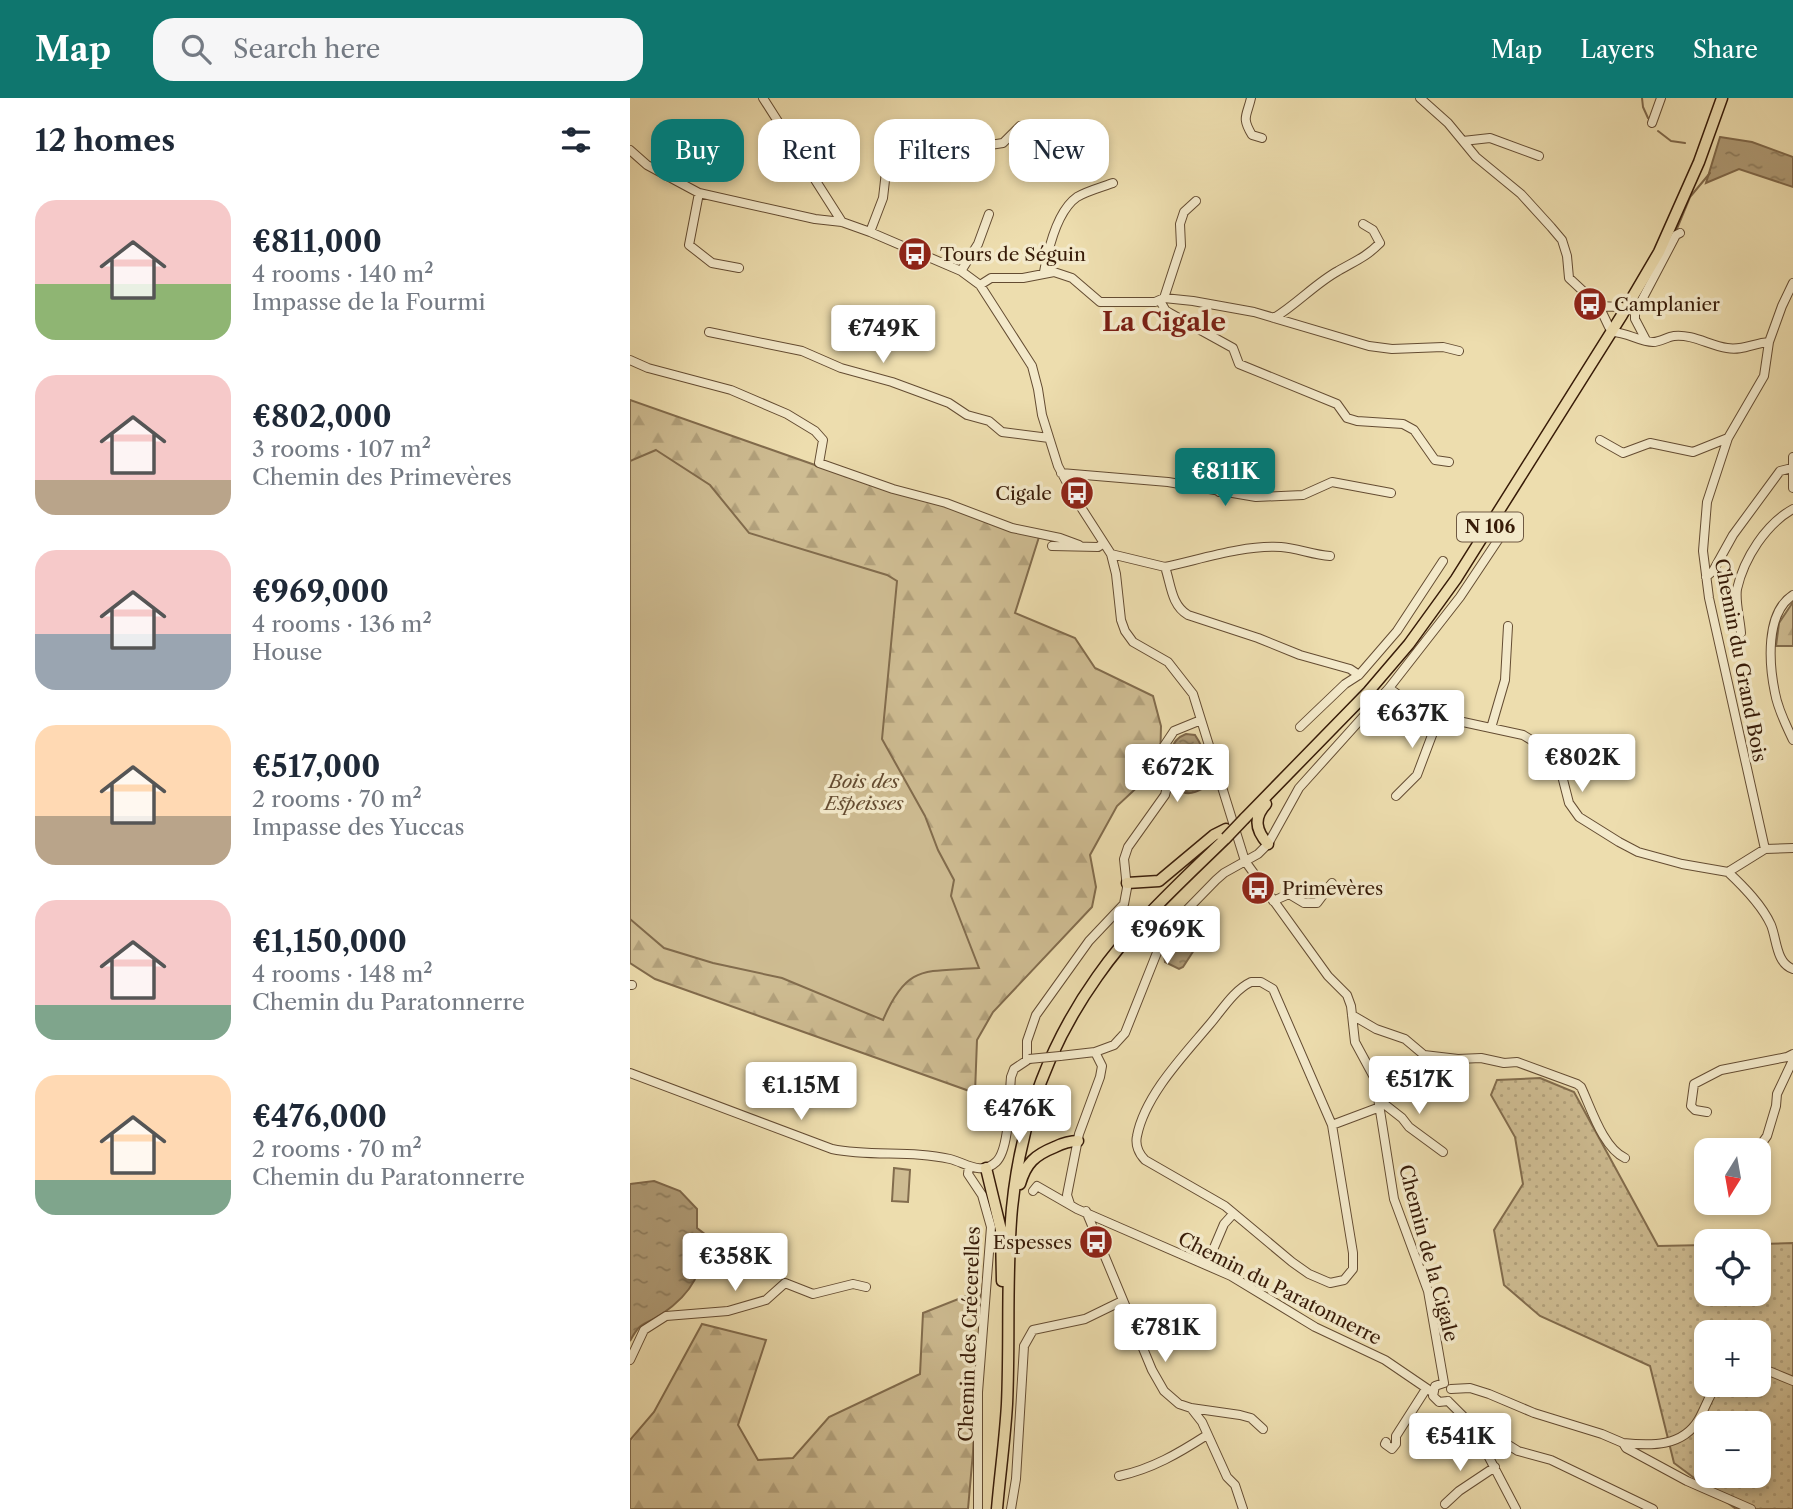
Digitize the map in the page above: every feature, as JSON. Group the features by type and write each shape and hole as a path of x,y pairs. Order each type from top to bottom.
{"main road":[{"name":"N 106","path":"999,1486 1002,1281 1008,1195 1031,1093 1053,1041 1085,984 1120,938 1244,815 1364,687 1424,612 1622,311 1683,198 1722,98"},
{"name":"N 106","path":"1244,815 1318,746 1388,670 1431,615 1503,507 1610,330"},
{"path":"1268,844 1257,828 1261,809 1318,746"},
{"name":"N 106","path":"997,1509 1007,1403 1011,1228 1017,1167 1039,1086 1068,1023 1097,976 1124,942 1226,833"},
{"path":"1127,883 1159,881 1214,835 1226,833"},
{"path":"1011,1228 1022,1179 1032,1159 1066,1142 1078,1142"},
{"path":"986,1168 1001,1230 1002,1281"}],"street":[{"path":"763,98 842,222"},
{"path":"1251,98 1245,113 1245,122 1252,135 1262,138"},
{"path":"1420,98 1448,123 1476,157 1521,194 1551,226 1562,240 1569,278 1599,306 1610,330 1655,342 1673,336 1687,336 1724,348 1740,349 1755,343 1769,342"},
{"path":"1652,123 1661,98"},
{"path":"870,232 883,198 888,154 906,126 930,124 959,137 990,145 1003,143 1009,137"},
{"path":"1463,141 1490,138 1539,156"},
{"name":"Chemin de la Cigale","path":"630,150 647,165 699,193 815,219 842,222 961,271 980,285 1032,366 1049,439 1061,473 1111,554 1125,631 1133,642 1168,662 1193,694 1245,861 1328,976 1347,995 1355,1042 1375,1079 1393,1192 1427,1291 1448,1386"},
{"path":"1044,272 1050,240 1067,209 1076,198 1113,183"},
{"path":"699,193 689,245 712,263 738,268"},
{"path":"1196,201 1184,212 1180,225 1181,246 1162,300 1166,311 1233,348 1239,363 1336,404 1346,418 1403,424 1414,430 1436,460 1449,463"},
{"path":"961,271 978,244 989,214"},
{"path":"1273,318 1293,307 1338,271 1351,266 1380,243 1373,230 1363,224"},
{"path":"1643,339 1635,313 1676,235 1680,233"},
{"path":"980,285 992,278 1023,278 1054,272 1072,278 1100,302 1162,300 1207,303 1382,348 1422,346 1459,351"},
{"name":"Chemin du Grand Bois","path":"1765,849 1709,598 1703,551 1707,502 1728,438 1764,376 1769,342 1793,284"},
{"path":"1599,306 1622,311 1625,322 1643,339"},
{"path":"709,331 802,351 841,368 892,382 949,403 967,415 989,421 1002,432 1049,439"},
{"path":"630,360 648,368 731,390 787,414 823,440 819,463 893,489 946,503 1012,528 1060,538 1079,545"},
{"path":"1601,440 1623,453 1650,443 1693,452 1728,438"},
{"path":"1219,492 1226,472 1226,457"},
{"path":"1774,482 1779,479 1793,484 1793,457"},
{"path":"1706,576 1713,571 1733,535 1780,471 1792,468"},
{"path":"1061,473 1168,482 1256,497 1303,495 1332,482 1391,493"},
{"path":"1741,633 1737,590 1746,566 1766,531 1779,517 1793,509"},
{"path":"630,1073 832,1149 855,1154 897,1153 950,1159 969,1166 986,1168 996,1162 1001,1155 1006,1136 1014,1069 1028,1060 1095,1052 1114,1045 1125,1033 1167,932 1224,873 1268,844 1299,788 1389,688 1460,597 1504,531"},
{"path":"1052,546 1098,547 1104,544"},
{"path":"1111,554 1165,567 1252,548 1283,547 1330,556"},
{"path":"1300,727 1345,684 1359,675 1397,631 1443,561"},
{"path":"1165,567 1176,604 1188,615 1300,655 1350,669 1359,675"},
{"path":"1793,595 1775,616 1772,637 1775,696 1793,740"},
{"path":"1491,728 1505,680 1508,626"},
{"path":"1389,688 1400,696 1440,714 1523,735 1554,754 1569,803 1579,817 1619,842 1638,852 1682,864 1728,872 1743,886 1764,914 1771,926 1780,957 1787,967 1793,969"},
{"path":"1396,796 1417,775 1440,714"},
{"path":"1028,1060 1027,1041 1036,1015 1089,941 1124,904 1127,883 1124,859 1128,847 1165,795 1168,783 1164,746 1174,731 1201,719"},
{"path":"1728,872 1765,849 1793,848"},
{"path":"1273,901 1289,894 1304,903 1317,903 1332,883"},
{"path":"1251,982 1262,982 1273,989 1332,1125 1353,1253 1353,1269 1345,1280 1330,1283 1309,1274 1225,1206 1145,1160 1138,1150 1136,1138 1147,1110 1167,1076 1243,986 1251,982"},
{"path":"1352,1015 1376,1030 1405,1039 1424,1055 1517,1062 1577,1084 1581,1087 1604,1137 1617,1154 1625,1158"},
{"path":"1070,1204 1067,1195 1078,1142 1102,1066 1095,1052"},
{"path":"1707,1112 1695,1110 1690,1106 1694,1084 1721,1070 1793,1054"},
{"path":"1766,1138 1777,1094 1793,1060"},
{"path":"1332,1125 1380,1104 1444,1152"},
{"name":"Chemin des Crécerelles","path":"969,1166 968,1174 982,1195 991,1227 978,1392 978,1509"},
{"name":"Chemin du Paratonnerre","path":"1033,1191 1037,1186 1070,1204 1207,1264 1315,1327 1385,1360 1429,1390"},
{"path":"1086,1211 1144,1355 1164,1391 1180,1404 1251,1418 1264,1429"},
{"path":"1207,1264 1224,1224 1233,1214"},
{"path":"630,1360 643,1330 666,1316 727,1311 766,1300 785,1283 813,1294 853,1284 866,1287"},
{"path":"1011,1509 1016,1479 1024,1346 1027,1337 1033,1330 1043,1326 1085,1319 1122,1301"},
{"path":"1771,1372 1793,1381"},
{"path":"1386,1442 1392,1449 1396,1436 1429,1390 1438,1384 1470,1388 1623,1443 1650,1446 1676,1440 1692,1429 1710,1397"},
{"path":"1448,1386 1452,1393 1448,1401"},
{"path":"1429,1390 1439,1402 1448,1401"},
{"path":"1448,1401 1465,1418 1518,1451 1551,1460 1653,1509"},
{"path":"1191,1408 1202,1422 1227,1477 1235,1485 1243,1509"},
{"path":"1465,1418 1467,1430 1483,1447 1516,1509"},
{"path":"1119,1476 1135,1473 1165,1461 1208,1435"},
{"path":"1623,1443 1626,1448 1687,1481 1751,1509"},
{"path":"1445,1504 1459,1491 1495,1468"}],"green space":[{"name":"Bois des Espeisses","path":"630,400 889,491 942,505 1039,537 1015,613 1075,638 1095,668 1153,696 1161,726 1160,766 1117,806 1090,855 1096,887 1092,907 993,1012 977,1040 975,1093 655,979 630,963"},
{"path":"656,450 710,485 749,533 887,575 897,581 882,739 925,816 938,850 954,880 951,896 979,968 919,974 900,989 883,1020 782,978 713,963 664,948 630,919 630,461"},
{"path":"1793,602 1793,646 1776,646 1779,623"},
{"path":"1540,1078 1574,1092 1658,1246 1694,1245 1694,1306 1771,1306 1771,1244 1793,1243 1793,1509 1736,1509 1708,1488 1771,1488 1771,1411 1694,1411 1694,1478 1674,1463 1650,1366 1540,1316 1504,1285 1494,1230 1523,1184 1515,1137 1491,1095 1497,1080"},
{"path":"894,1168 910,1170 908,1202 892,1201"},
{"path":"981,1290 968,1509 630,1509 630,1440 654,1412 702,1324 766,1340 738,1425 758,1460 793,1458 829,1417 920,1374 923,1313"}],"water":[{"path":"1720,137 1752,142 1793,157 1793,187 1739,169 1706,183"},
{"path":"1186,734 1195,735 1210,773 1209,785 1189,793 1180,790 1172,760 1175,742"},
{"path":"1183,925 1200,941 1179,969 1165,962 1164,957 1169,942"},
{"path":"654,1181 680,1191 697,1209 697,1228 706,1235 699,1270 689,1289 673,1306 641,1326 630,1341 630,1184"}],"waterway":[{"path":"1642,98 1648,118"},
{"path":"1658,131 1671,141 1685,143"},
{"path":"1676,231 1690,197 1710,173"}],"place":[{"name":"Tours de Séguin","path":"915,254"},
{"name":"Camplanier","path":"1590,304"},
{"name":"Cigale","path":"1077,493"},
{"name":"Primevères","path":"1258,888"},
{"name":"Espesses","path":"1096,1242"}],"district":[{"name":"La Cigale","path":"1164,322"}]}
